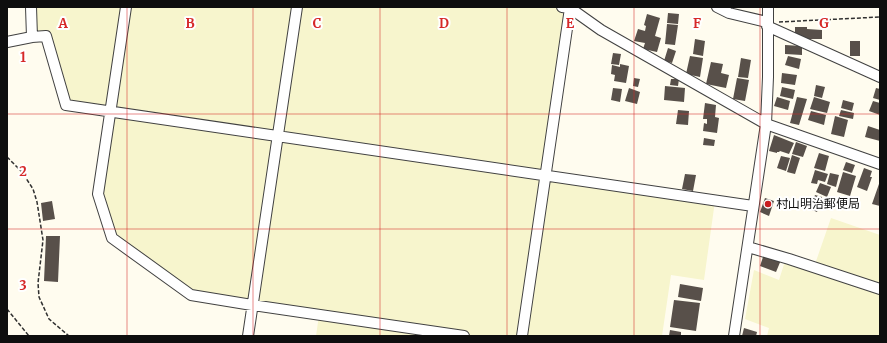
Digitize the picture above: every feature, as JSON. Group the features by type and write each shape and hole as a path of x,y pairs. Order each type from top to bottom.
{"street":[{"path":"31,7 32,37"},
{"path":"126,7 98,194 112,238 191,295 464,336"},
{"path":"248,336 296,7"},
{"path":"716,7 729,14 767,17 880,77"},
{"path":"522,336 545,176 566,8 601,30 766,124 880,164"},
{"path":"734,336 766,124 768,77 767,17"},
{"path":"7,42 46,36 66,105 753,206"},
{"path":"748,246 880,289"}],"path":[{"path":"767,17 880,17"},
{"path":"7,157 22,172 32,189 37,202 42,240 38,283 39,297 50,319 69,336"},
{"path":"7,309 29,336"}],"shaded area":[{"path":"31,7 570,8 546,176 715,201 704,280 671,275 662,336 316,336 319,315 191,295 112,238 98,194 110,112 66,105 46,36 32,37"},
{"path":"831,218 880,235 880,336 767,336 769,328 745,319 754,270 779,280 786,258 814,267"}],"building":[{"path":"668,13 679,14 678,24 667,23"},
{"path":"647,14 660,18 655,36 661,38 657,52 643,49 645,43 634,41 638,29 645,31 646,26 644,25"},
{"path":"667,24 678,25 675,45 665,44"},
{"path":"795,27 807,27 807,29 822,30 822,39 804,39 804,36 795,36"},
{"path":"695,39 705,41 703,56 693,54"},
{"path":"850,41 860,41 860,56 850,56"},
{"path":"785,45 802,46 802,55 785,54"},
{"path":"668,48 676,51 672,63 664,61"},
{"path":"613,53 621,54 619,65 611,64"},
{"path":"690,56 703,58 700,77 686,74"},
{"path":"788,56 801,59 799,69 785,65"},
{"path":"741,58 751,60 748,78 738,77"},
{"path":"711,62 723,64 721,73 729,75 726,88 706,84"},
{"path":"620,64 629,66 626,83 614,81 615,75 611,74 612,65 620,67"},
{"path":"782,73 797,75 795,85 781,83"},
{"path":"634,78 640,79 638,87 633,86"},
{"path":"737,78 749,80 745,101 733,99"},
{"path":"671,79 679,79 678,86 670,85"},
{"path":"816,85 825,87 822,98 814,96"},
{"path":"665,86 685,88 684,102 664,100"},
{"path":"782,87 795,90 793,99 780,96"},
{"path":"613,88 622,89 620,102 611,100"},
{"path":"629,88 640,92 637,104 625,101"},
{"path":"876,88 880,89 880,100 873,98"},
{"path":"777,97 790,101 788,110 774,106"},
{"path":"797,97 807,99 799,125 790,123"},
{"path":"814,97 830,102 827,113 810,109"},
{"path":"843,100 854,103 852,111 841,108"},
{"path":"873,101 880,103 880,115 869,111"},
{"path":"705,103 716,105 715,117 719,118 717,133 703,131 704,123 707,124 707,119 703,119"},
{"path":"678,110 689,111 688,125 676,124"},
{"path":"841,110 854,113 853,119 839,116"},
{"path":"811,111 826,115 824,125 808,120"},
{"path":"835,116 848,120 844,137 831,134"},
{"path":"868,126 880,130 880,141 865,137"},
{"path":"774,135 794,143 789,154 780,151 777,153 769,151"},
{"path":"704,138 715,140 714,146 703,145"},
{"path":"796,142 807,146 803,157 792,154"},
{"path":"819,153 829,156 825,171 814,168"},
{"path":"792,155 800,158 795,174 787,172"},
{"path":"781,156 790,158 786,171 777,168"},
{"path":"846,162 855,165 852,173 843,170"},
{"path":"864,168 872,171 870,177 872,177 867,191 857,187"},
{"path":"815,170 828,174 825,182 818,180 817,184 811,183"},
{"path":"843,172 856,176 850,196 837,192"},
{"path":"830,173 839,175 836,187 827,184"},
{"path":"685,174 696,175 693,191 682,189"},
{"path":"880,181 880,206 872,204"},
{"path":"820,183 831,187 827,197 816,192"},
{"path":"815,195 822,197 817,212 810,209"},
{"path":"765,198 774,201 769,216 760,212"},
{"path":"52,201 55,219 43,221 41,203"},
{"path":"46,236 60,236 58,282 44,281"},
{"path":"764,254 781,260 776,272 760,266"},
{"path":"680,284 703,288 701,301 678,297"},
{"path":"674,300 700,303 696,331 670,327"},
{"path":"744,328 757,332 756,336 742,336"},
{"path":"670,330 681,332 681,336 669,336"}],"place":[{"name":"村山明治郵便局","path":"768,204"}]}
